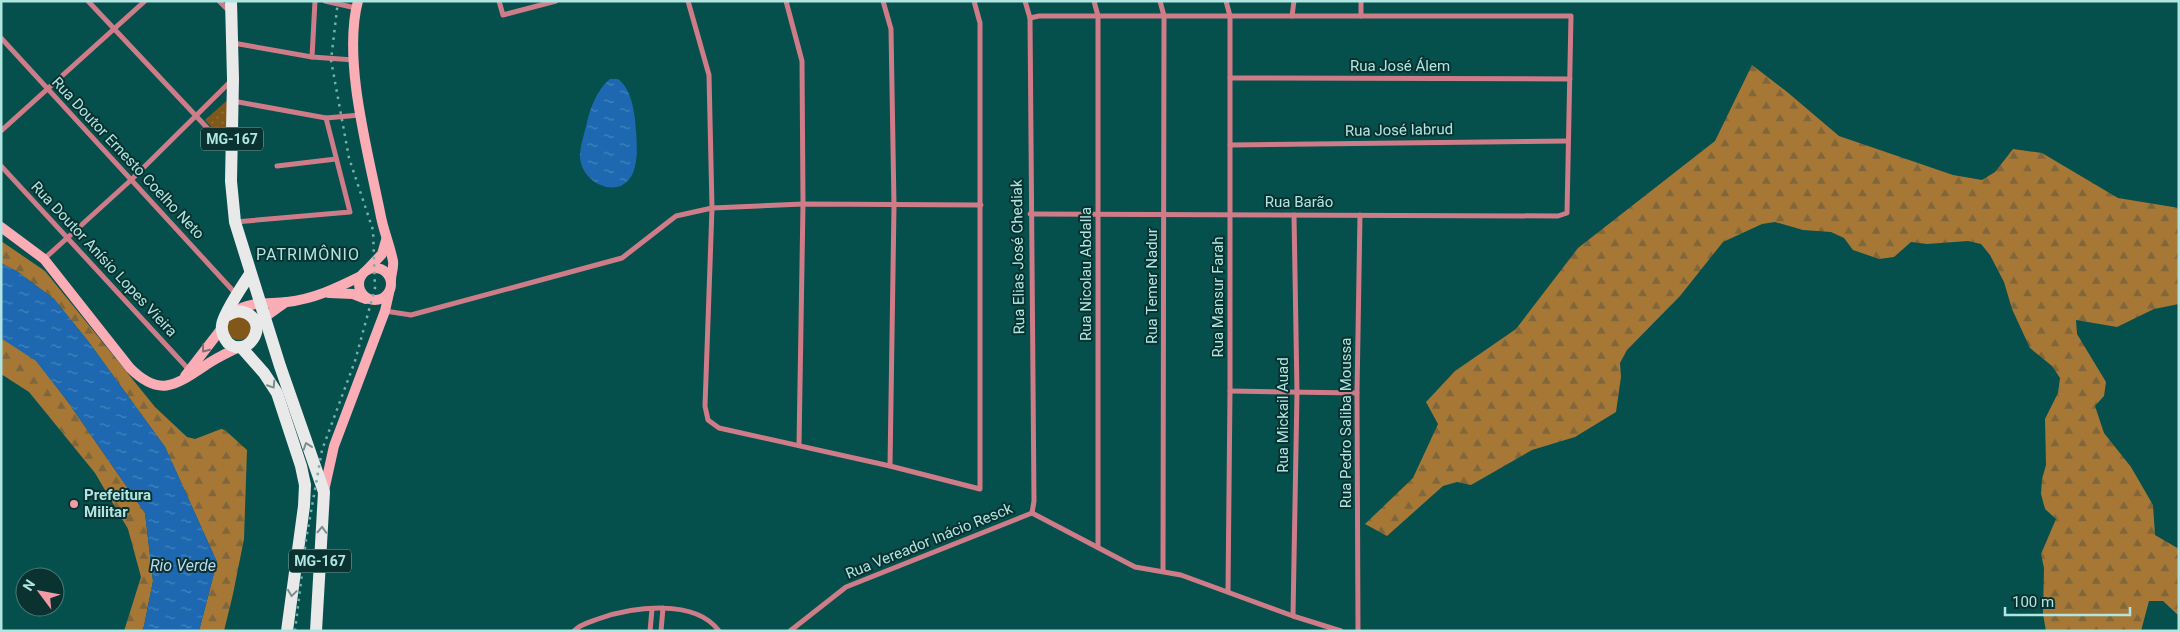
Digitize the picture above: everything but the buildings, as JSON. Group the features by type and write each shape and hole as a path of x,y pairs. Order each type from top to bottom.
{"main road":[{"name":"MG-167","path":"231,7 233,79 231,181 235,222 280,366 324,492 316,631"},
{"path":"250,274 237,296 227,319 226,341 239,348 264,373 277,393 302,466 305,485 304,506 286,631"},
{"name":"MG-167","path":"227,319 242,311 250,315 255,321 257,330 280,366"},
{"path":"239,348 249,344 255,338 257,330"}],"street":[{"path":"88,1 232,154"},
{"path":"1,131 145,1"},
{"path":"219,1 231,7"},
{"path":"312,57 314,1"},
{"path":"324,492 334,446 385,311 393,262 386,240 361,115 352,34 357,4 325,1"},
{"path":"499,1 503,15 556,1"},
{"path":"688,1 709,75 712,208 705,406 708,420 719,428 890,466 980,489 980,23 974,1"},
{"path":"786,1 802,61 803,204 799,445"},
{"path":"883,1 891,29 894,206 890,466"},
{"name":"Rua Elias José Chediak","path":"1025,1 1030,18 1030,214 1034,501 1032,513"},
{"name":"Rua Nicolau Abdalla","path":"1094,1 1098,16 1098,547"},
{"name":"Rua Temer Nadur","path":"1160,1 1164,16 1163,571"},
{"name":"Rua Mansur Farah","path":"1226,1 1230,16 1228,592"},
{"path":"1292,16 1294,1"},
{"path":"1361,1 1362,16"},
{"path":"1030,18 1039,16 1571,16 1568,141"},
{"name":"Rua Doutor Ernesto Coelho Neto","path":"1,38 237,296"},
{"path":"232,43 312,57 354,60"},
{"name":"Rua José Álem","path":"1230,78 1570,79"},
{"path":"44,259 131,180 233,79"},
{"path":"232,101 326,118 361,115"},
{"path":"235,222 350,212 326,118"},
{"name":"Rua Barão","path":"1030,214 1558,216 1567,213 1568,141"},
{"name":"Rua José Iabrud","path":"1230,145 1568,141"},
{"path":"277,166 336,159"},
{"name":"Rua Doutor Anísio Lopes Vieira","path":"1,166 188,374"},
{"path":"386,240 382,254 364,273 359,290 385,311 411,314 622,258 676,216 712,208 803,204 981,205"},
{"name":"Rua Mickail Auad","path":"1294,215 1297,392 1294,616"},
{"name":"Rua Pedro Saliba Moussa","path":"1358,631 1357,393 1360,215"},
{"path":"1,227 44,259 138,376 147,382 158,387 168,386 239,348"},
{"path":"188,374 227,319 247,304 287,302 328,292 375,268 383,270 390,280"},
{"path":"328,292 352,294 371,300 382,299 389,293"},
{"path":"257,330 265,317 287,302"},
{"path":"1230,391 1357,393"},
{"path":"1032,513 1135,567 1181,575 1341,631"},
{"name":"Rua Vereador Inácio Resck","path":"790,631 846,587 1032,513"},
{"path":"650,631 652,608"},
{"path":"661,631 664,608"},
{"path":"575,630 620,612 664,608 682,609 713,622 719,631"}],"shaded area":[{"path":"231,97 228,146 205,120"},
{"path":"239,316 247,320 251,328 247,336 239,340 231,336 227,328 231,320"}],"green space":[{"path":"1752,65 1839,136 1953,175 1982,180 1995,172 2013,149 2042,153 2118,198 2179,208 2179,304 2154,309 2117,327 2076,320 2077,334 2106,382 2104,396 2095,406 2104,433 2131,467 2153,505 2155,535 2179,549 2179,616 2163,601 2149,601 2141,631 2046,631 2043,614 2044,568 2041,554 2056,519 2045,509 2041,494 2042,479 2046,465 2045,419 2058,393 2060,378 2052,366 2030,348 2012,309 2004,282 1990,255 1981,244 1968,241 1927,244 1911,242 1894,257 1879,259 1853,250 1844,238 1831,232 1803,230 1775,222 1762,224 1723,242 1680,296 1627,350 1620,363 1621,377 1616,412 1575,437 1532,450 1471,485 1457,482 1443,486 1387,536 1365,524 1413,478 1438,424 1426,402 1455,371 1516,329 1578,248 1715,141"},
{"path":"1,241 45,271 155,407 187,437 195,439 221,429 225,430 247,450 244,539 224,631 199,631 217,562 165,447 88,341 54,299 18,272 1,263"},
{"path":"1,338 36,360 68,402 145,513 153,581 143,631 124,631 141,577 128,529 95,473 29,392 1,374"}],"water":[{"path":"610,79 618,79 623,83 630,95 635,117 637,147 633,173 627,182 611,187 602,186 586,174 580,156 593,104 601,88"},
{"name":"Rio Verde","path":"1,263 18,272 54,299 88,341 165,447 217,562 199,631 143,631 153,581 145,513 68,402 36,361 1,338"}],"railway":[{"path":"295,631 306,540 322,450 355,361 375,288 373,230 349,158 331,60 338,1"}],"place":[{"name":"Prefeitura Militar","path":"74,504"}],"district":[{"name":"PATRIMÔNIO","path":"308,254"}]}
